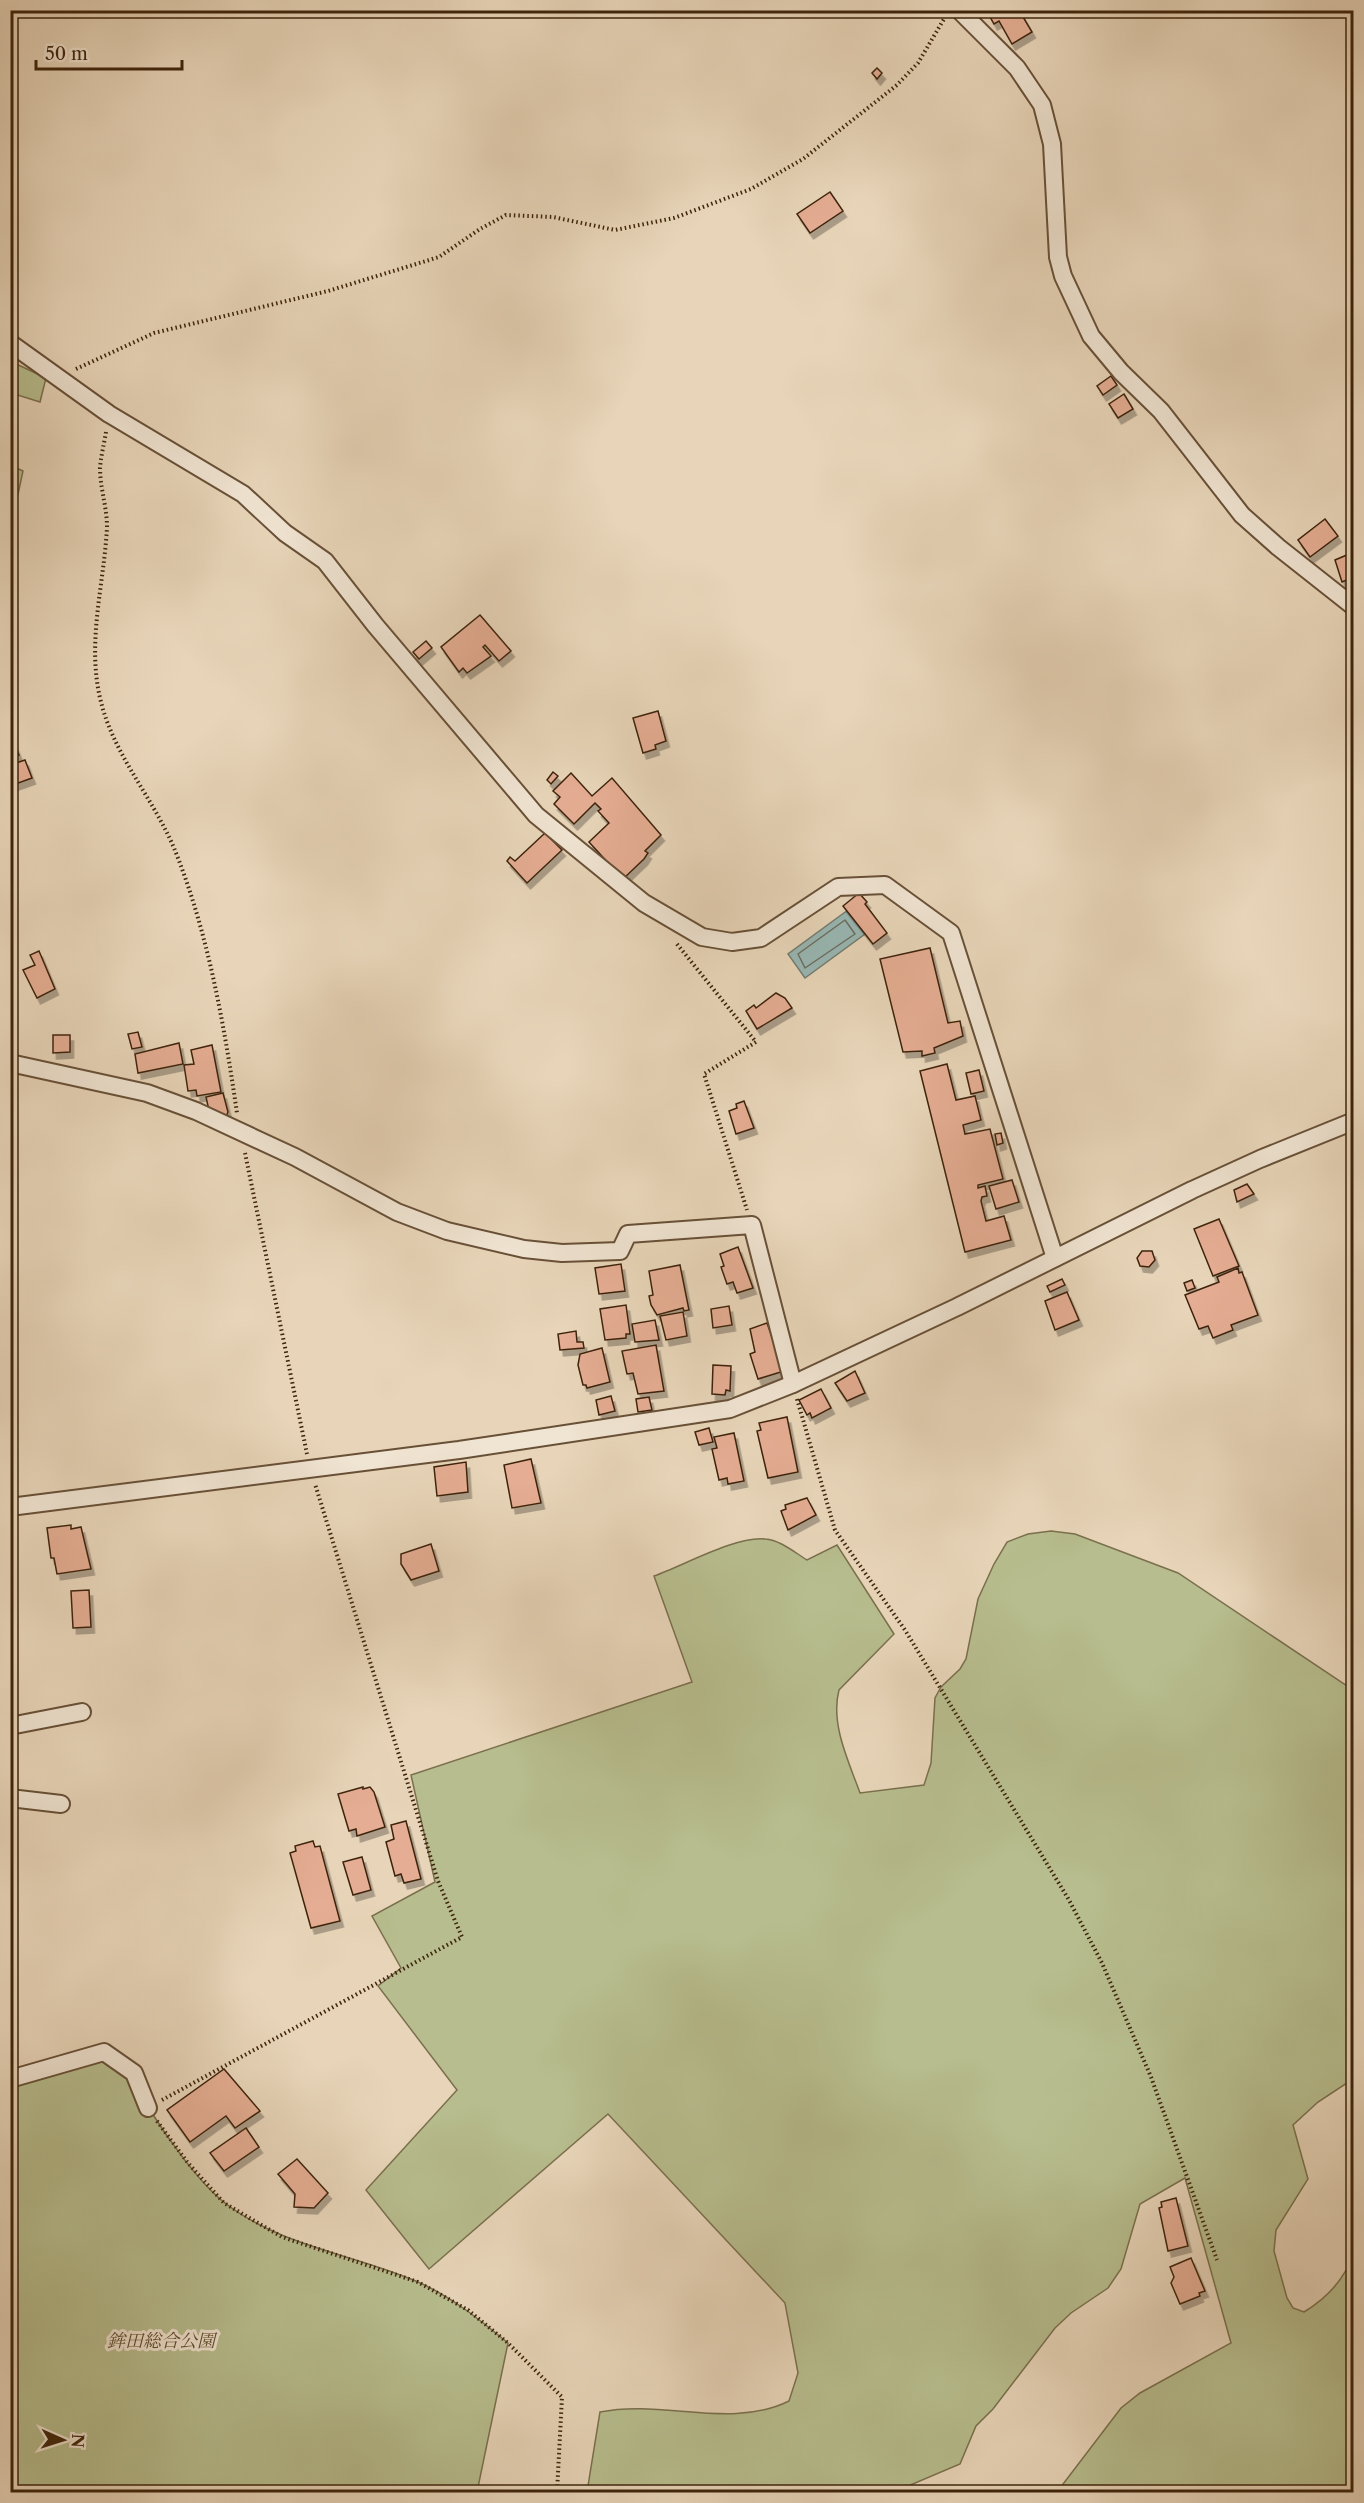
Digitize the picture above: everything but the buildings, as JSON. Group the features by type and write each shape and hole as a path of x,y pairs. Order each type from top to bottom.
{"street":[{"path":"959,10 1017,68 1042,105 1052,144 1058,257 1063,276 1090,336 1121,372 1161,411 1242,515 1353,607"},
{"path":"10,343 109,414 243,494 285,533 325,561 375,625 536,815 644,903 702,937 732,942 761,938 838,887 885,885 951,933 1055,1258"},
{"path":"10,1063 147,1093 240,1130 397,1212 447,1231 504,1246 562,1253 620,1251 628,1234 752,1225 793,1384"},
{"path":"10,1507 310,1470 672,1420 730,1409 793,1384 1250,1163 1353,1121"},
{"path":"10,1726 82,1712"},
{"path":"10,1798 61,1804"},
{"path":"10,2079 104,2052 134,2073 148,2108"}],"path":[{"path":"59,377 154,333 328,291 439,256 506,215 553,218 615,230 674,218 751,189 804,159 897,85 918,63 948,10"},
{"path":"109,414 100,469 107,514 105,560 98,598 93,664 101,704 115,741 151,801 174,849 192,903 223,1027 240,1130 310,1470 438,1881 462,1937 148,2108 188,2163 224,2203 282,2237 418,2282 468,2310 508,2343 562,2397 557,2493"},
{"path":"674,940 756,1042 704,1074 752,1225"},
{"path":"793,1384 835,1530 905,1630 1069,1900 1102,1963 1151,2077 1217,2260"}],"green space":[{"path":"10,361 46,378 40,402 11,393"},
{"path":"10,465 23,471 16,504 11,500"},
{"path":"1051,1531 1075,1534 1178,1573 1353,1690 1353,2079 1318,2102 1293,2125 1308,2179 1276,2230 1274,2251 1287,2298 1293,2308 1304,2312 1334,2288 1353,2255 1353,2492 1057,2492 1121,2408 1140,2393 1231,2343 1185,2178 1140,2204 1121,2269 1108,2288 1071,2313 1055,2328 993,2409 976,2426 960,2464 894,2492 587,2492 600,2412 648,2409 720,2414 743,2413 767,2409 789,2401 798,2373 785,2303 608,2114 429,2269 366,2190 457,2090 378,1986 401,1968 372,1916 435,1882 411,1775 692,1682 654,1576 739,1542 765,1539 781,1544 807,1560 837,1545 894,1634 839,1690 837,1716 839,1729 860,1793 924,1785 931,1763 935,1698 941,1687 960,1669 966,1659 978,1599 994,1564 1007,1542 1028,1534"},
{"name":"鉾田総合公園","path":"104,2052 120,2064 130,2076 155,2119 184,2158 205,2184 225,2203 247,2218 294,2240 418,2282 465,2310 508,2343 477,2492 11,2492 11,2079"}],"water":[{"path":"848,910 865,934 805,978 788,954"}]}
